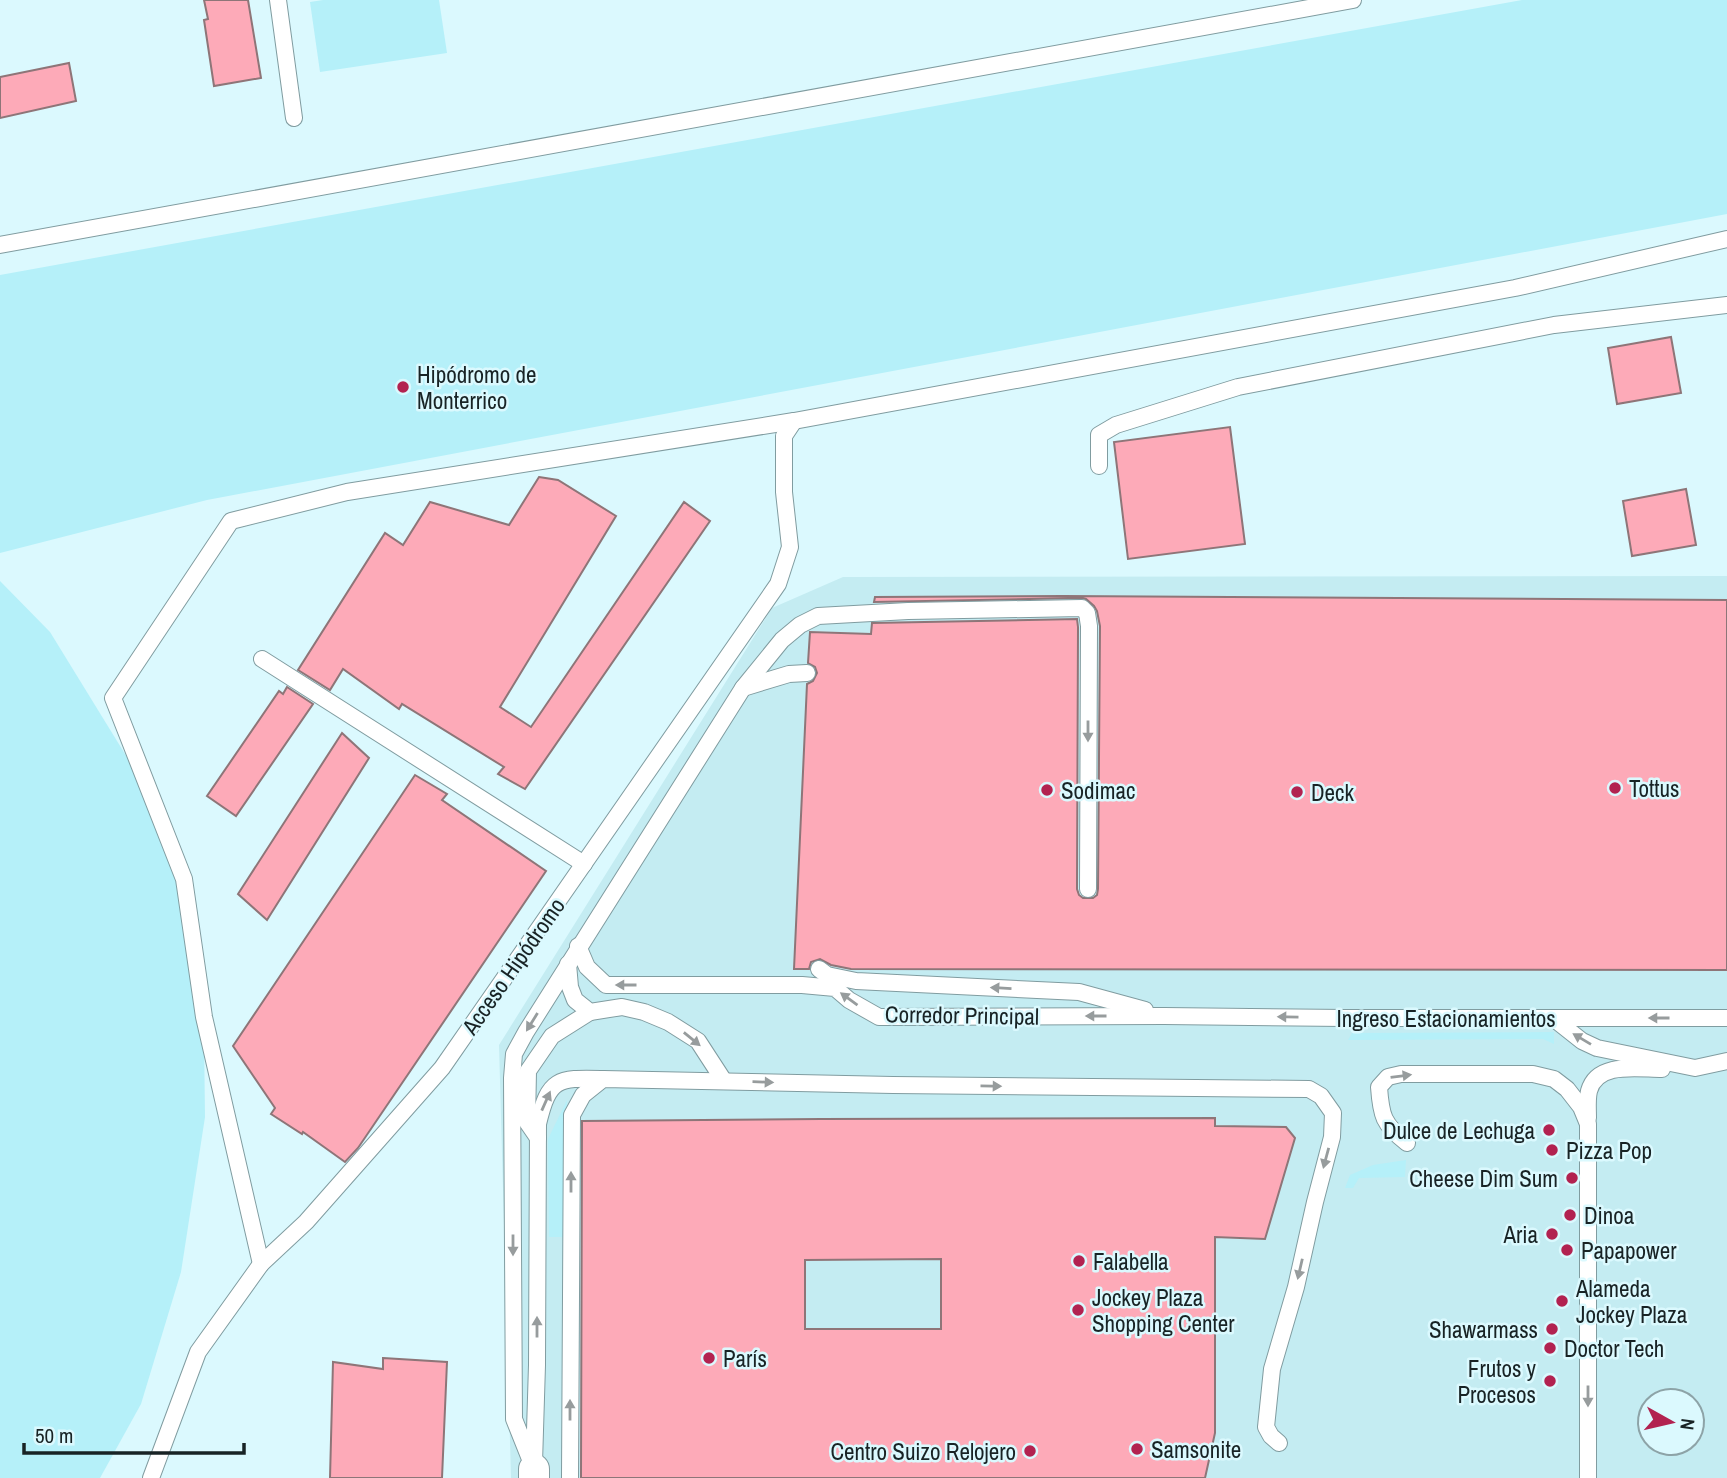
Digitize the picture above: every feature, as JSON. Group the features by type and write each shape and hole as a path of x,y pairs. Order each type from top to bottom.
{"lane":[{"path":"278,0 294,118"},
{"path":"0,245 1353,0"},
{"path":"261,1264 204,1017 184,879 113,698 231,521 347,492 794,421 1515,288 1727,239"},
{"path":"1099,466 1099,435 1116,425 1238,387 1554,325 1727,304"},
{"name":"Acceso Hipódromo","path":"151,1478 198,1352 261,1264 306,1222 442,1068 778,584 790,547 783,492 784,436 794,421"},
{"path":"534,1473 514,1419 514,1054 581,942 743,688 782,640 800,625 818,616 908,611 1082,608 1087,613 1089,626 1088,889"},
{"path":"262,659 584,864"},
{"path":"743,688 789,674 807,673"},
{"name":"Corredor Principal","path":"581,942 587,967 606,985 802,985 835,988 849,1000 879,1017 1164,1016"},
{"path":"568,964 570,987 575,1000 590,1012"},
{"path":"819,969 827,975 856,981 1079,992 1164,1016"},
{"path":"538,1138 527,1122 528,1071 552,1036 590,1012 622,1007 668,1022 698,1041 724,1081"},
{"name":"Ingreso Estacionamientos","path":"1164,1016 1727,1018"},
{"path":"1553,1018 1582,1041 1597,1048 1695,1069 1727,1060"},
{"path":"1588,1478 1589,1090 1595,1078 1610,1069 1727,1069"},
{"path":"1407,1143 1392,1132 1380,1107 1379,1087 1388,1077 1401,1074 1533,1074 1554,1079 1567,1089 1581,1107 1588,1124"},
{"path":"534,1473 538,1124 544,1100 554,1085 570,1079 1309,1089 1321,1096 1333,1114 1332,1137 1296,1287 1272,1369 1266,1427 1279,1443"},
{"path":"570,1478 572,1115 583,1095 603,1079"}],"shaded area":[{"path":"439,0 447,53 320,72 310,2"},
{"name":"Hipódromo de Monterrico","path":"1522,0 1727,0 1727,214 207,500 0,553 0,275"},
{"path":"1727,576 1727,1478 511,1478 499,1045 772,608 843,577"},
{"path":"0,581 50,632 149,793 203,952 205,1117 181,1272 141,1404 100,1478 0,1478"},
{"path":"1554,1032 1554,1044 1543,1039 1348,1040 1352,1033"},
{"path":"567,1100 567,1237 549,1237 548,1139"},
{"path":"1406,1160 1405,1177 1359,1178 1353,1188 1345,1188 1350,1175 1373,1165"}],"building":[{"path":"204,0 248,0 261,78 214,86 204,20 208,19"},
{"path":"69,63 76,101 0,118 0,77"},
{"path":"1671,337 1681,393 1617,404 1608,348"},
{"path":"1230,427 1245,544 1128,559 1114,442"},
{"path":"539,477 558,480 616,516 500,707 531,727 684,502 710,521 525,789 498,774 504,767 402,704 399,709 343,669 330,690 298,670 385,533 403,545 430,502 509,525"},
{"path":"1686,489 1696,545 1632,556 1623,501"},
{"name":"Deck","path":"875,597 1727,600 1727,970 851,969 831,965 820,959 811,962 809,969 794,969 807,684 813,681 817,673 815,667 808,663 810,632 871,634 872,623 1077,619 1077,889 1083,898 1097,895 1100,626 1094,606 1082,598 874,602"},
{"path":"287,687 313,704 236,816 207,796 279,691 283,694"},
{"path":"342,733 369,758 267,920 238,894"},
{"path":"415,775 447,794 442,800 546,871 358,1148 345,1162 303,1132 302,1134 271,1114 275,1108 233,1046"},
{"name":"Jockey Plaza Shopping Center","path":"1215,1118 1215,1126 1286,1127 1295,1138 1265,1239 1215,1237 1215,1433 1205,1478 581,1478 582,1121","holes":["941,1259 941,1329 805,1329 805,1260"]},
{"path":"383,1358 447,1362 442,1478 330,1478 333,1362 383,1369"}],"place":[{"name":"Hipódromo de Monterrico","path":"403,387"},
{"name":"Tottus","path":"1615,788"},
{"name":"Sodimac","path":"1047,790"},
{"name":"Deck","path":"1297,792"},
{"name":"Dulce de Lechuga","path":"1549,1130"},
{"name":"Pizza Pop","path":"1552,1150"},
{"name":"Cheese Dim Sum","path":"1572,1178"},
{"name":"Dinoa","path":"1570,1215"},
{"name":"Aria","path":"1552,1234"},
{"name":"Papapower","path":"1567,1250"},
{"name":"Falabella","path":"1079,1261"},
{"name":"Alameda Jockey Plaza","path":"1562,1301"},
{"name":"Jockey Plaza Shopping Center","path":"1078,1310"},
{"name":"Shawarmass","path":"1552,1329"},
{"name":"Doctor Tech","path":"1550,1348"},
{"name":"París","path":"709,1358"},
{"name":"Frutos y Procesos","path":"1550,1381"},
{"name":"Samsonite","path":"1137,1449"},
{"name":"Centro Suizo Relojero","path":"1030,1451"}]}
